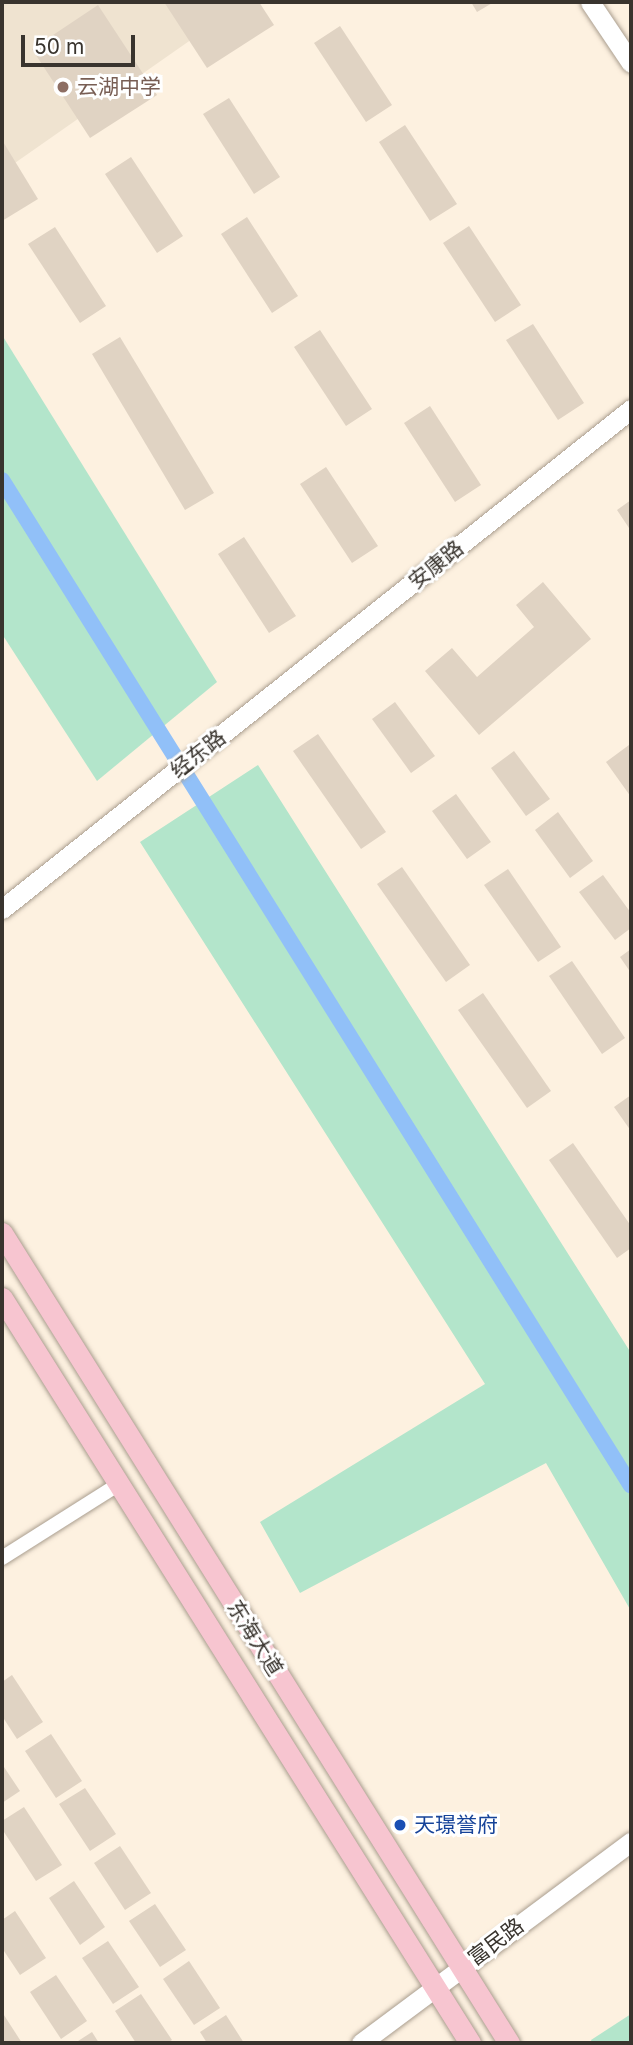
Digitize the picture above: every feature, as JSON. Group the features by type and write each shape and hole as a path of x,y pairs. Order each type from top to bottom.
{"main road":[{"name":"东海大道","path":"2,1233 509,2043"},
{"name":"东海大道","path":"2,1298 470,2043"}],"street":[{"path":"590,2 631,63"},
{"name":"安康路","path":"241,721 631,409"},
{"name":"经东路","path":"2,909 241,721"},
{"path":"2,1558 119,1484"},
{"name":"富民路","path":"361,2043 631,1842"}],"shaded area":[{"name":"云湖中学","path":"2,2 245,2 2,172"}],"green space":[{"path":"2,335 217,682 97,781 2,634"},
{"path":"258,765 631,1353 631,1611 546,1463 300,1593 260,1522 485,1384 140,842"},
{"path":"631,2014 631,2043 592,2043 591,2040"}],"building":[{"path":"164,2 259,2 274,25 207,68"},
{"path":"471,2 494,2 477,12"},
{"path":"98,5 157,95 90,138 32,49"},
{"path":"340,26 392,105 366,122 314,43"},
{"path":"229,98 280,177 254,194 203,114"},
{"path":"405,125 457,204 430,221 379,142"},
{"path":"2,140 38,199 2,221"},
{"path":"131,157 183,236 157,253 105,174"},
{"path":"247,217 298,296 272,313 221,234"},
{"path":"469,226 521,305 495,322 443,243"},
{"path":"55,227 106,306 80,323 28,244"},
{"path":"533,324 584,403 558,420 506,340"},
{"path":"320,330 372,409 346,426 294,347"},
{"path":"120,337 214,493 185,510 92,354"},
{"path":"430,406 481,485 455,502 404,423"},
{"path":"326,467 378,546 352,563 300,484"},
{"path":"631,500 631,531 617,510"},
{"path":"244,537 296,616 269,633 218,554"},
{"path":"543,582 591,639 479,735 425,671 452,648 477,677 534,627 516,605"},
{"path":"395,702 435,756 411,773 372,719"},
{"path":"318,734 386,832 361,849 293,751"},
{"path":"629,745 631,748 631,797 606,762"},
{"path":"514,751 550,799 526,816 491,768"},
{"path":"456,794 491,842 467,859 432,811"},
{"path":"558,812 593,861 570,878 535,830"},
{"path":"402,867 470,965 446,982 377,884"},
{"path":"508,869 561,947 538,962 484,885"},
{"path":"603,875 631,913 631,928 615,940 579,892"},
{"path":"631,949 631,973 620,957"},
{"path":"572,961 625,1038 602,1054 549,976"},
{"path":"483,993 551,1091 527,1108 458,1010"},
{"path":"631,1095 631,1131 614,1107"},
{"path":"573,1143 631,1226 631,1248 617,1258 549,1160"},
{"path":"12,1675 43,1722 17,1739 2,1716 2,1682"},
{"path":"51,1734 82,1781 56,1798 25,1751"},
{"path":"2,1764 20,1791 2,1803"},
{"path":"85,1788 116,1834 90,1851 59,1804"},
{"path":"24,1807 62,1865 36,1881 2,1829 2,1821"},
{"path":"120,1846 151,1893 125,1910 94,1863"},
{"path":"74,1881 105,1927 80,1945 49,1898"},
{"path":"155,1904 186,1950 160,1967 129,1921"},
{"path":"15,1911 46,1958 20,1975 2,1948 2,1920"},
{"path":"108,1941 139,1987 113,2004 82,1958"},
{"path":"189,1961 220,2008 194,2025 163,1979"},
{"path":"56,1975 87,2021 61,2039 30,1992"},
{"path":"141,1994 172,2040 167,2043 136,2043 115,2011"},
{"path":"2,2012 22,2043 2,2043"},
{"path":"226,2015 244,2043 207,2043 200,2032"},
{"path":"92,2032 99,2043 75,2043"}],"waterway":[{"path":"2,480 631,1486"}],"place":[{"name":"云湖中学","path":"63,87"},
{"name":"天璟誉府","path":"400,1825"}]}
